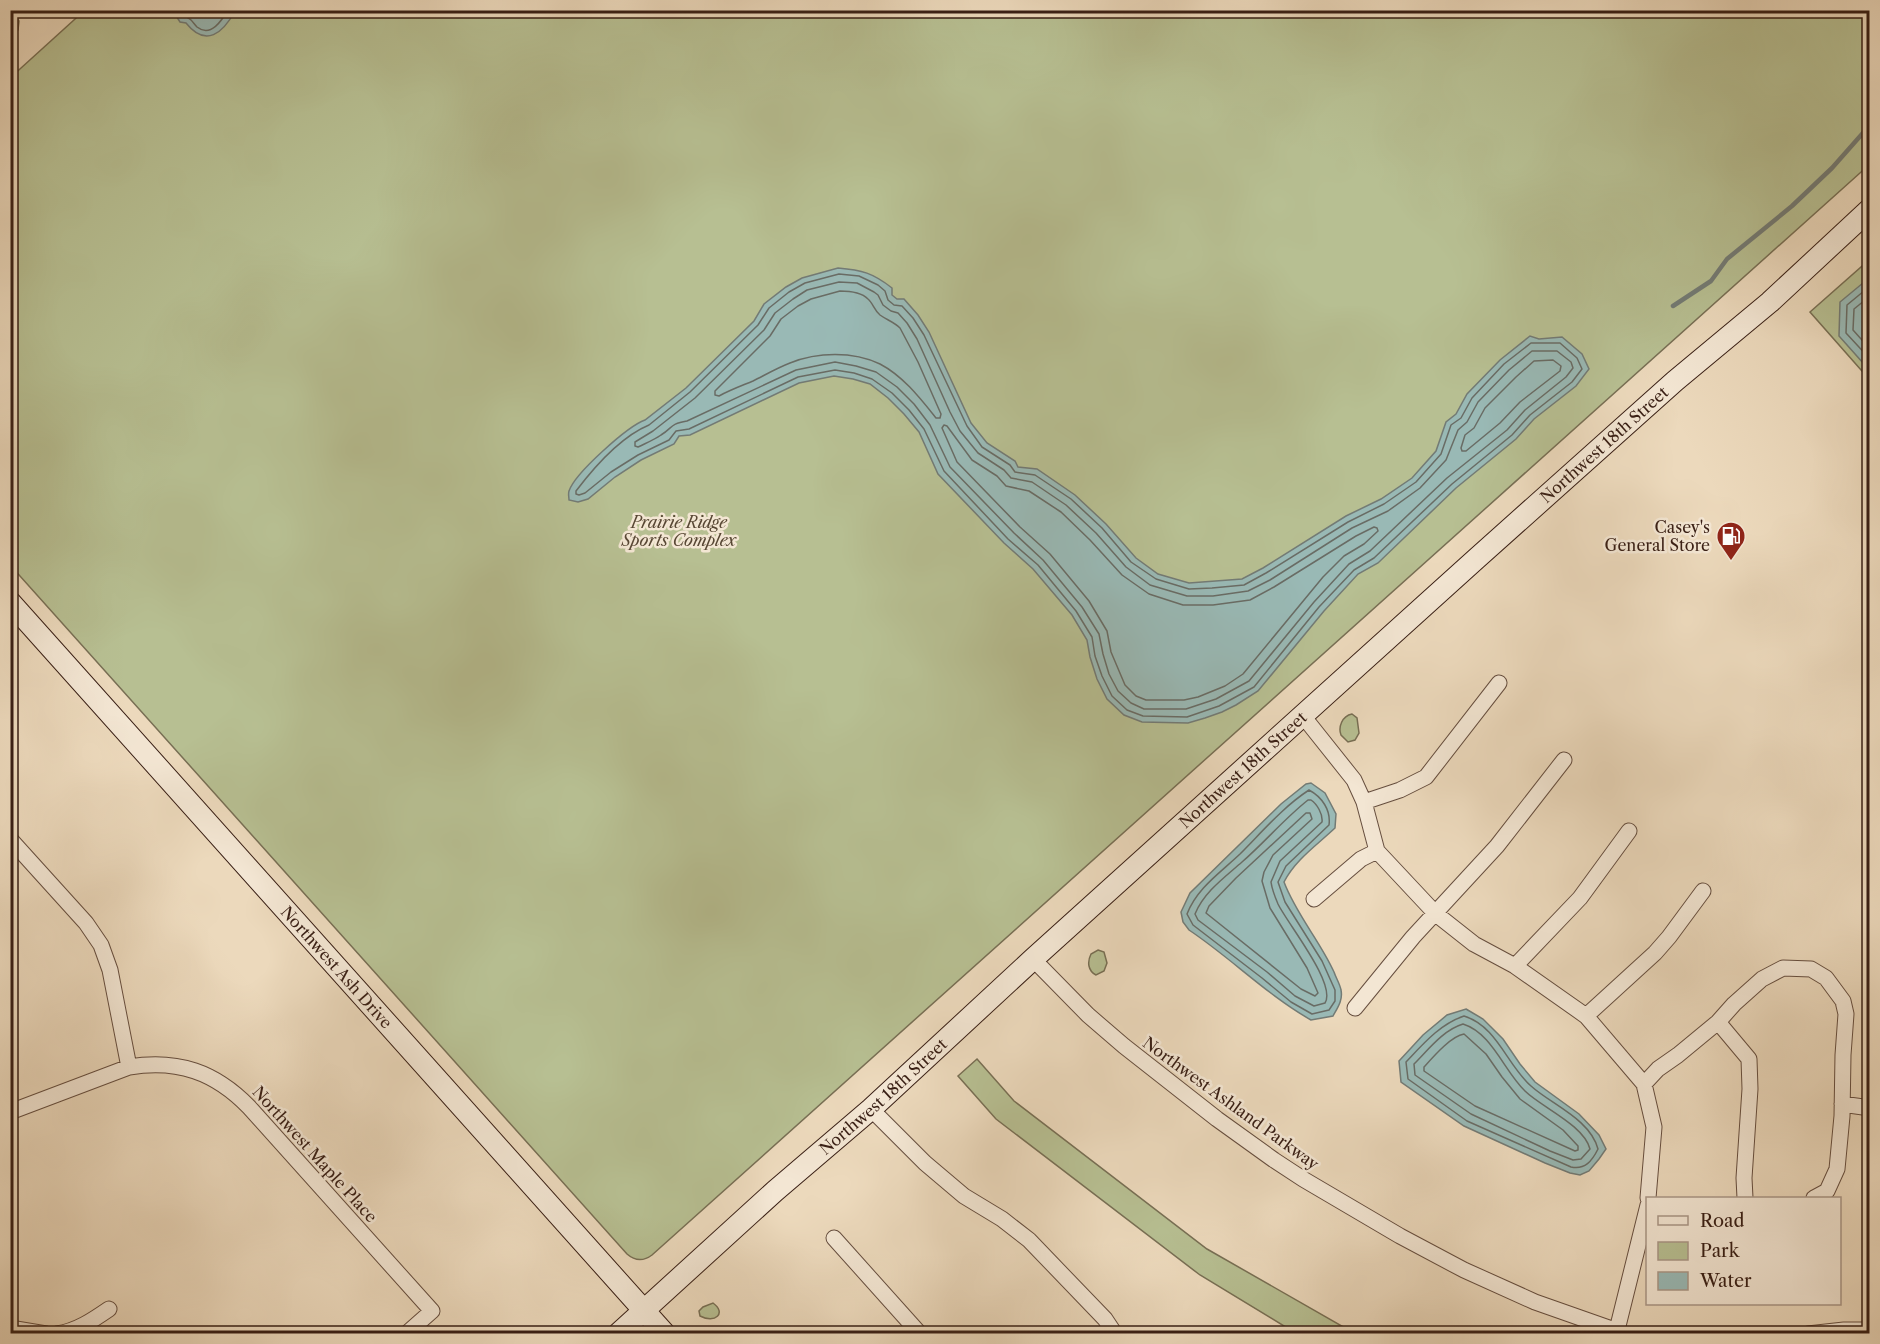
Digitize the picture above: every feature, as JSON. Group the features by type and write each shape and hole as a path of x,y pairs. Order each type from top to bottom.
{"main road":[{"name":"Northwest 18th Street","path":"618,1334 775,1191 871,1109 1034,958 1675,381 1770,302 1869,208"},
{"name":"Northwest Ash Drive","path":"10,602 665,1334"}],"street":[{"path":"1364,802 1400,790 1426,777 1499,683"},
{"path":"1303,716 1354,780 1364,802 1377,851 1436,914 1474,944 1515,966 1586,1016 1644,1084 1654,1127 1648,1197"},
{"path":"1354,1008 1413,937 1497,846 1564,760"},
{"path":"1515,966 1580,898 1629,831"},
{"path":"10,839 86,923 101,945 110,970 129,1067"},
{"path":"1314,899 1361,859 1377,851"},
{"path":"1586,1016 1656,953 1703,891"},
{"name":"Northwest Ashland Parkway","path":"1034,958 1088,1016 1217,1119 1283,1166 1367,1218 1464,1270 1535,1302 1620,1332"},
{"path":"1644,1084 1658,1069 1718,1022 1762,979 1784,968 1810,969 1826,978 1843,1001 1846,1014 1842,1104 1837,1169 1827,1191 1816,1197"},
{"path":"1718,1022 1749,1059 1750,1089 1744,1197"},
{"name":"Northwest Maple Place","path":"10,1112 129,1067 155,1065 193,1070 214,1078 235,1092 432,1311 406,1334"},
{"path":"1842,1104 1869,1108"},
{"path":"871,1109 925,1163 963,1196 1002,1219 1029,1240 1098,1311 1115,1334"},
{"path":"1620,1332 1646,1209"},
{"path":"834,1238 920,1334"},
{"path":"57,1334 74,1330 109,1309"},
{"path":"10,1328 46,1334"},
{"path":"1808,1334 1869,1330"}],"green space":[{"name":"Prairie Ridge Sports Complex","path":"85,10 1869,10 1870,164 652,1255 640,1259 627,1254 11,566 10,78"},
{"path":"11,11 19,21 18,30 11,37"},
{"path":"1869,260 1869,379 1810,312"},
{"path":"1352,714 1357,718 1359,733 1355,740 1348,742 1341,735 1340,729 1343,719"},
{"path":"1098,950 1104,952 1107,963 1104,971 1096,975 1090,969 1089,960 1091,954"},
{"path":"977,1059 1014,1101 1207,1249 1354,1333 1290,1333 1289,1329 1200,1275 996,1119 958,1076"},
{"path":"713,1303 719,1310 717,1316 710,1319 700,1316 699,1311 703,1307"}],"water":[{"path":"173,11 235,11 225,26 213,35 207,36 200,35 186,23 180,22"},
{"path":"838,268 861,271 879,279 892,288 892,295 897,299 904,299 918,315 929,332 971,423 987,443 1015,461 1018,467 1037,469 1075,495 1106,524 1136,558 1158,574 1189,583 1242,579 1346,516 1381,499 1412,478 1436,451 1446,422 1456,414 1467,394 1500,360 1530,336 1539,339 1562,337 1582,354 1589,369 1576,386 1534,419 1516,439 1456,488 1378,563 1358,574 1324,611 1258,691 1222,712 1188,723 1142,722 1124,715 1107,699 1097,679 1087,640 1072,615 1033,569 1004,543 938,474 919,432 888,398 870,384 834,376 799,383 690,435 679,436 674,444 641,460 588,499 578,502 569,500 569,492 573,483 591,462 627,431 686,388 754,321 764,304 802,278"},
{"path":"1869,278 1869,365 1864,364 1839,336 1840,302"},
{"path":"1311,783 1325,793 1336,814 1335,828 1300,860 1284,882 1328,961 1340,986 1341,997 1333,1016 1311,1020 1279,999 1189,930 1183,922 1181,912 1190,893 1281,804 1306,784"},
{"path":"1466,1009 1483,1019 1503,1039 1535,1082 1579,1114 1599,1135 1606,1149 1589,1171 1580,1175 1570,1173 1464,1126 1401,1082 1399,1061 1423,1035 1447,1015"}],"waterway":[{"path":"1673,306 1711,281 1727,259 1792,206 1832,168 1870,125"}],"place":[{"name":"Casey's General Store","path":"1731,562"}]}
